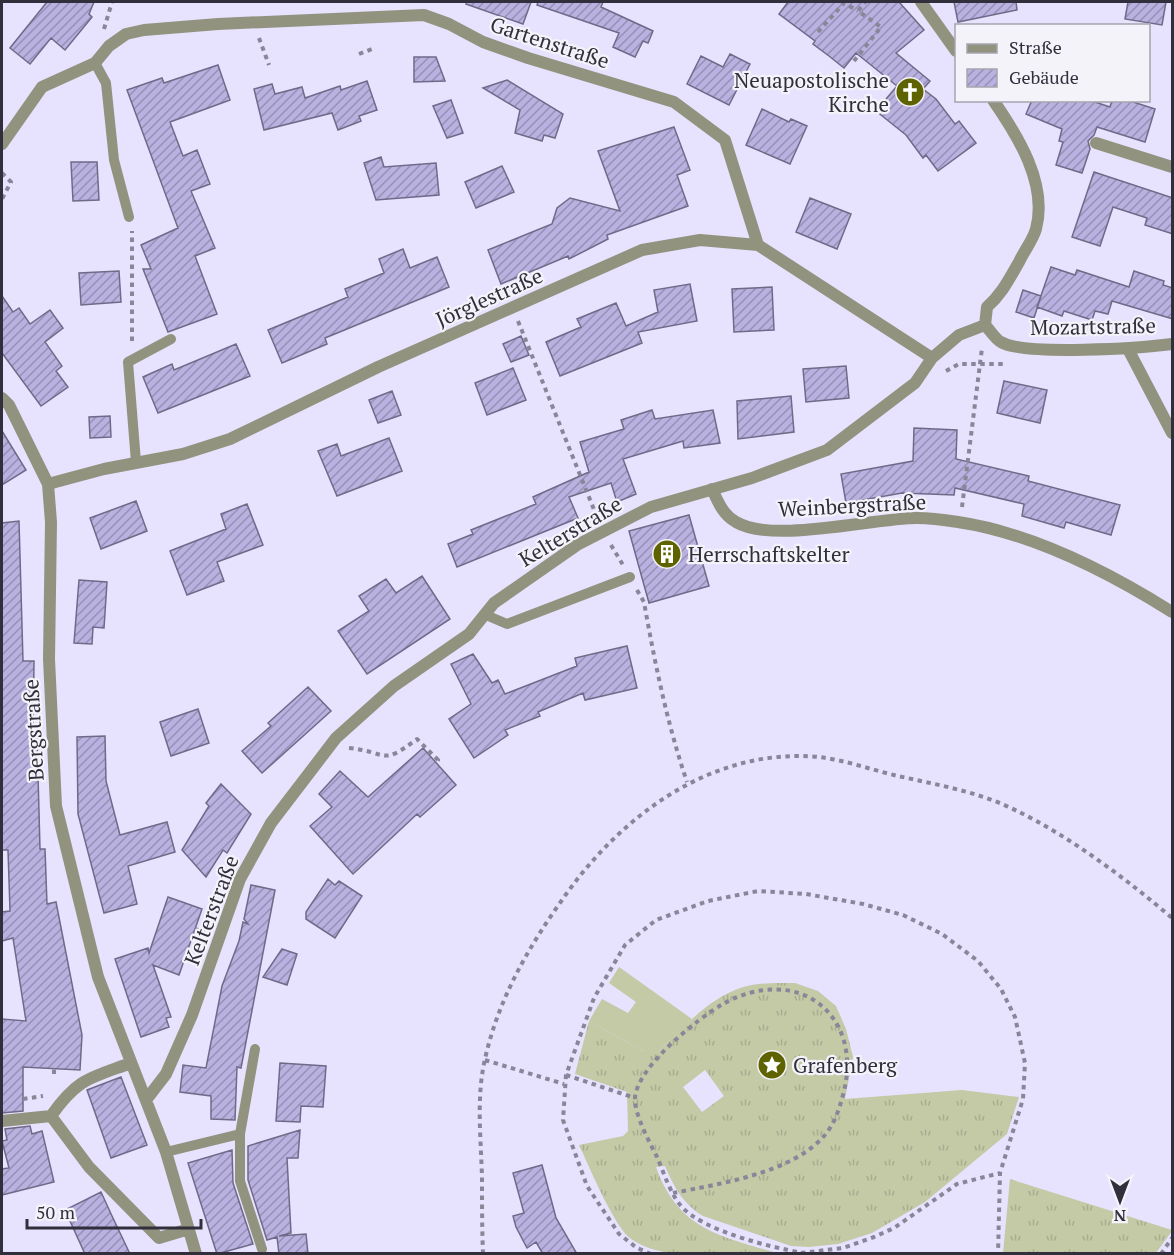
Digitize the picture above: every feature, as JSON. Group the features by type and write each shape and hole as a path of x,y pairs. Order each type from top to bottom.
{"street":[{"path":"921,2 955,48"},
{"name":"Gartenstraße","path":"2,144 42,87 94,63 109,46 126,34 144,30 257,22 424,15 449,24 494,46 674,102 725,140 758,245"},
{"path":"985,325 987,307 1000,295 1036,231 1041,203 1035,177 1009,125 994,102"},
{"path":"1096,143 1173,167"},
{"name":"Jörglestraße","path":"48,484 136,462 183,454 230,439 366,373 642,250 700,240 758,245 932,358"},
{"name":"Mozartstraße","path":"985,325 1001,342 1028,348 1128,349 1173,344"},
{"name":"Kelterstraße","path":"146,1100 166,1074 207,975 240,879 271,824 336,738 394,686 469,634 494,603 577,545 651,507 790,466 827,450 915,382 932,358 959,334 985,325"},
{"path":"1128,349 1173,433"},
{"name":"Bergstraße","path":"2,398 9,405 48,484 51,522 49,659 56,806 98,977 166,1152 196,1254"},
{"name":"Weinbergstraße","path":"712,489 722,509 736,523 757,528 781,530 918,518 960,523 1005,533 1053,550 1150,598 1173,612"},
{"path":"2,1121 51,1116 82,1080 132,1063"},
{"path":"51,1116 89,1167 159,1238 189,1229"}],"lane":[{"path":"94,63 106,83 114,160 129,217"},
{"path":"136,462 128,362 171,339"},
{"path":"486,615 507,624 630,578"},
{"path":"255,1049 240,1134 240,1180 262,1249"},
{"path":"166,1152 240,1134"}],"path":[{"path":"105,19 112,2"},
{"path":"858,11 865,2"},
{"path":"818,32 844,3 881,27 854,61"},
{"path":"257,22 259,44 269,65"},
{"path":"359,54 372,49"},
{"path":"2,173 11,182 2,199"},
{"path":"128,362 132,346 132,228 129,217"},
{"path":"513,308 603,530"},
{"path":"960,523 980,364"},
{"path":"630,578 644,602 661,697 687,783"},
{"path":"346,748 366,750 374,755 394,756 417,739 438,760 436,762"},
{"path":"483,1254 479,1116 485,1060 505,996 535,939 577,878 616,836 654,804 687,783 740,764 776,758 819,757 971,793 1016,810 1049,828 1148,897 1173,918"},
{"path":"651,1254 637,1248 619,1234 587,1186 563,1120 566,1075 594,998 625,945 657,920 708,901 758,891 806,894 863,904 903,915 942,934 978,961 1001,989 1015,1017 1025,1063 1023,1098 1000,1173 998,1254"},
{"path":"673,1192 758,1173 796,1157 824,1137 838,1115 846,1083 848,1059 842,1030 830,1011 809,996 782,990 753,992 723,1004 677,1038 650,1064 635,1098 645,1133 673,1192 681,1206 701,1221 779,1249 801,1253 843,1248 874,1237 894,1228 957,1184 1000,1173"},
{"path":"485,1060 564,1084"},
{"path":"566,1075 635,1098"},
{"path":"1161,1254 1173,1238"}],"green space":[{"path":"619,967 692,1019 658,1052 645,1052 589,1021 602,999 628,1013 636,1002 609,983"},
{"path":"795,983 818,991 836,1006 846,1029 853,1057 845,1099 962,1090 1019,1097 1007,1134 925,1202 872,1233 838,1244 809,1247 791,1246 703,1216 680,1194 665,1166 656,1167 665,1188 676,1204 703,1227 719,1235 777,1253 670,1253 650,1248 631,1239 617,1222 602,1195 579,1145 623,1136 628,1131 627,1092 575,1074 589,1021 645,1052 658,1052 703,1010 729,993 758,984","holes":["705,1070 724,1096 702,1112 683,1087"]},
{"path":"1010,1179 1172,1231 1156,1253 1003,1253"}],"building":[{"path":"47,2 94,2 89,14 92,17 65,50 51,38 30,64 10,48"},
{"path":"467,2 531,2 523,24 466,4"},
{"path":"538,2 603,2 601,7 653,31 648,43 643,41 635,57 613,47 619,33 537,5"},
{"path":"788,2 899,2 924,30 896,53 930,81 923,89 936,99 955,124 959,121 976,143 938,171 926,155 923,158 906,135 876,111 897,86 856,53 844,68 813,44 815,41 779,14"},
{"path":"954,2 1016,2 1017,10 958,22"},
{"path":"1128,2 1166,2 1162,25 1125,19"},
{"path":"730,54 750,64 729,105 687,84 701,56 723,67"},
{"path":"414,57 436,57 445,81 414,82"},
{"path":"218,65 230,100 170,122 183,156 197,150 210,184 191,191 215,248 195,256 217,314 168,332 143,269 151,269 141,245 178,228 127,90 162,78 164,83"},
{"path":"507,80 563,114 555,138 544,135 542,141 515,133 520,110 483,88"},
{"path":"367,81 377,110 359,116 361,121 338,130 332,113 264,130 254,89 272,84 275,94 302,87 305,98 340,86 341,90"},
{"path":"451,100 463,133 447,138 433,106"},
{"path":"1031,102 1095,102 1110,107 1111,102 1133,102 1155,109 1145,142 1097,127 1094,135 1088,141 1090,149 1082,173 1056,165 1063,142 1059,141 1062,129 1026,114"},
{"path":"762,109 789,122 791,119 807,126 790,164 746,145"},
{"path":"674,127 690,170 677,175 688,206 607,235 608,239 569,259 568,256 501,284 488,250 552,224 557,208 570,198 620,211 598,151"},
{"path":"381,157 384,167 436,163 439,195 376,200 364,163"},
{"path":"71,162 97,162 99,200 73,201"},
{"path":"502,166 514,192 476,208 465,182"},
{"path":"1094,172 1173,198 1173,234 1145,225 1147,218 1113,207 1100,246 1072,237"},
{"path":"810,198 851,214 837,249 796,232"},
{"path":"403,249 410,268 437,257 449,287 325,338 327,344 282,363 268,330 348,297 345,289 384,273 379,259"},
{"path":"1051,267 1075,275 1077,270 1129,287 1134,271 1164,281 1163,285 1173,288 1173,319 1112,301 1108,314 1095,311 1092,320 1064,311 1062,316 1037,307"},
{"path":"119,271 121,302 81,305 79,273"},
{"path":"690,284 697,321 638,332 642,343 560,376 546,342 581,327 577,319 616,303 626,326 658,312 654,290"},
{"path":"772,287 774,330 734,332 732,289"},
{"path":"1023,290 1041,296 1034,318 1016,312"},
{"path":"2,296 13,312 19,308 30,324 50,310 63,328 45,342 62,366 56,371 68,387 41,406 2,353"},
{"path":"521,336 529,355 511,362 503,344"},
{"path":"236,344 250,376 158,413 143,377 172,364 174,370"},
{"path":"846,366 849,398 806,402 803,369"},
{"path":"513,368 526,400 487,415 475,383"},
{"path":"1004,381 1047,390 1040,423 997,413"},
{"path":"392,391 401,415 378,423 369,400"},
{"path":"791,396 794,432 738,439 737,401"},
{"path":"652,410 655,419 713,410 720,443 684,448 683,441 623,459 636,494 617,502 611,483 569,497 578,518 457,567 448,544 473,534 471,530 536,504 533,497 589,472 580,442 624,429 621,420"},
{"path":"110,416 111,437 90,438 89,417"},
{"path":"914,428 957,430 956,459 1029,476 1028,481 1120,505 1111,535 1066,522 1064,528 1022,516 1024,504 955,488 954,495 902,493 846,503 841,474 913,461"},
{"path":"2,431 26,470 2,485"},
{"path":"389,438 402,471 337,496 318,451 337,444 341,456"},
{"path":"136,501 147,531 101,549 90,518"},
{"path":"247,504 263,545 217,562 224,581 187,595 170,551 226,529 221,514"},
{"name":"Herrschaftskelter","path":"689,515 709,586 649,603 629,531"},
{"path":"19,521 23,661 34,661 33,737 37,737 40,849 45,849 47,904 56,902 82,1035 80,1070 23,1067 23,1111 2,1113 2,1019 26,1021 13,938 2,941 2,912 10,911 8,850 2,850 2,523"},
{"path":"422,576 450,619 367,674 338,631 369,611 359,596 386,579 396,593"},
{"path":"79,580 107,582 104,628 93,627 92,644 74,643"},
{"path":"627,646 637,688 585,700 583,693 538,712 540,716 505,730 508,735 474,758 449,719 471,704 451,664 473,654 492,683 498,680 505,694 577,666 575,658"},
{"path":"308,687 331,711 262,773 242,751 271,726 268,723"},
{"path":"198,709 209,743 171,756 160,722"},
{"path":"105,736 106,781 120,835 167,822 175,852 128,866 137,904 104,913 78,814 77,737"},
{"path":"423,748 456,785 420,817 417,814 353,874 310,826 332,807 319,794 340,771 368,797"},
{"path":"221,784 251,814 227,853 223,850 206,877 182,850 209,806 206,803"},
{"path":"328,879 335,885 339,881 362,896 335,938 306,919 306,912"},
{"path":"251,885 275,890 241,1068 237,1067 235,1120 211,1119 211,1096 180,1092 183,1065 206,1068 222,986 239,941 243,922 248,924 244,919"},
{"path":"168,897 202,909 179,975 153,965 171,1017 166,1018 169,1027 141,1037 115,959 148,948 149,953"},
{"path":"282,949 297,954 287,985 263,977"},
{"path":"280,1063 326,1066 323,1107 301,1106 300,1122 276,1121"},
{"path":"121,1077 147,1145 111,1158 87,1090"},
{"path":"30,1126 32,1134 42,1131 54,1182 2,1195 2,1169 9,1168 2,1141 7,1140 5,1129"},
{"path":"300,1130 298,1158 287,1158 291,1233 279,1236 306,1234 308,1254 279,1254 277,1237 267,1240 248,1180 248,1146"},
{"path":"232,1150 233,1183 253,1244 217,1254 188,1163"},
{"path":"542,1165 556,1218 577,1254 543,1254 536,1242 527,1248 516,1227 513,1216 524,1213 513,1173"},
{"path":"101,1192 130,1254 85,1254 65,1210"}],"place":[{"name":"Neuapostolische Kirche","path":"910,92"},
{"name":"Herrschaftskelter","path":"667,554"},
{"name":"Grafenberg","path":"772,1065"}]}
